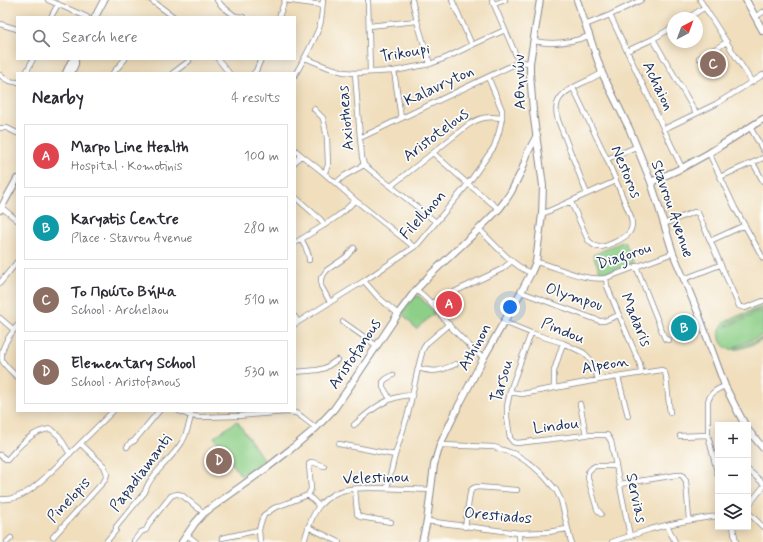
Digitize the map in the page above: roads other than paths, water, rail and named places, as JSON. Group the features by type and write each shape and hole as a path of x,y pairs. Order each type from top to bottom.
{"street":[{"path":"48,0 84,16"},
{"path":"96,16 104,0"},
{"path":"151,0 170,16"},
{"path":"217,0 235,16"},
{"path":"279,16 285,0 322,3 320,24 305,58 296,73"},
{"path":"368,0 370,72"},
{"path":"412,0 430,64"},
{"path":"452,0 472,45"},
{"path":"505,0 493,2 519,62 530,63"},
{"name":"Αθηνών","path":"537,138 533,111 530,63 540,0"},
{"name":"Stavrou Avenue","path":"577,0 602,73 652,182 673,253 725,386 743,422"},
{"path":"585,25 641,0"},
{"path":"700,0 752,82"},
{"path":"746,0 763,31"},
{"path":"52,16 58,4"},
{"path":"698,12 705,8"},
{"path":"755,17 763,12"},
{"name":"Achaion","path":"610,15 682,168"},
{"path":"368,26 417,21"},
{"path":"0,24 16,29"},
{"name":"Trikoupi","path":"305,58 344,72 355,73 394,70 430,64 505,30"},
{"path":"626,51 653,39 667,31"},
{"path":"534,41 544,43 562,43 589,36"},
{"path":"653,39 696,113"},
{"path":"699,58 727,42"},
{"path":"26,72 32,60"},
{"path":"66,72 73,60"},
{"path":"71,72 75,64 74,60"},
{"path":"116,72 124,60"},
{"path":"219,60 228,72"},
{"path":"255,72 261,60"},
{"path":"174,72 189,61"},
{"name":"Kalavryton","path":"360,138 519,62"},
{"path":"394,70 401,118"},
{"name":"Axiotheas","path":"355,73 360,138 364,165 436,222"},
{"path":"587,194 560,128 556,108 558,102 566,92 602,73"},
{"path":"0,75 6,80 16,82"},
{"path":"664,129 716,104 763,75"},
{"name":"Filellinon","path":"296,323 364,281 414,247 420,242 468,184 494,147 502,118 502,110 488,77"},
{"name":"Nestoros","path":"571,202 586,235 595,246 604,247 626,236 631,229 631,217 607,159 573,88"},
{"path":"314,109 323,118 325,125 328,168 324,173"},
{"name":"Aristotelous","path":"391,186 476,120 482,117 491,116 502,118"},
{"path":"652,182 709,153 763,119"},
{"path":"750,127 763,150"},
{"path":"0,128 7,128 16,132"},
{"name":"Aristofanous","path":"182,542 204,513 291,449 316,428 334,409 398,314 416,290 499,209 511,192 537,138"},
{"name":"Athinon","path":"423,541 434,465 440,445 456,409 536,262 542,214 543,186 537,138"},
{"path":"607,159 636,147"},
{"path":"296,151 414,247"},
{"path":"433,153 499,209"},
{"path":"709,153 763,258"},
{"path":"296,161 301,155"},
{"path":"720,177 763,158"},
{"path":"753,163 763,181"},
{"path":"336,183 344,176 364,165"},
{"path":"16,181 1,209 16,219"},
{"path":"542,214 616,181"},
{"path":"296,198 320,219 324,225"},
{"path":"296,242 347,209 355,200"},
{"path":"664,224 694,212 698,213 738,306 745,308 763,301"},
{"path":"710,241 745,225"},
{"path":"479,229 512,261 524,270 531,273"},
{"path":"301,239 308,251 309,260"},
{"path":"330,302 321,286 321,278 327,270 346,258 354,248"},
{"name":"Diagorou","path":"536,262 548,264 595,279 606,278 673,253"},
{"path":"432,303 502,269 512,261"},
{"path":"0,283 16,263"},
{"path":"684,279 720,265"},
{"path":"636,266 665,339 668,340"},
{"name":"Madaris","path":"606,278 608,288 637,355 641,372"},
{"path":"364,281 378,297 398,314"},
{"path":"416,290 432,303 448,324 478,354 484,357"},
{"name":"Olympou","path":"521,292 600,321 604,321 619,315"},
{"path":"0,318 15,328 2,345 0,355 2,361 16,376"},
{"path":"343,322 377,346"},
{"name":"Pindou","path":"504,322 582,351 588,356 594,366 598,380"},
{"path":"387,488 394,455 411,403 421,355 425,345 448,324"},
{"name":"Tarsou","path":"510,438 506,417 507,406 510,392 531,333"},
{"path":"554,388 554,371 563,343"},
{"path":"296,372 321,370 337,360"},
{"path":"418,368 430,372 437,372 456,364"},
{"name":"Alpeon","path":"510,392 522,394 641,372 662,370 666,376 670,413"},
{"path":"390,399 383,382 386,378 393,375"},
{"path":"618,377 628,416"},
{"path":"715,459 708,435 708,398 713,392 725,386"},
{"path":"354,425 380,404 404,395 412,395"},
{"path":"580,404 586,435"},
{"path":"0,499 13,498 26,493 38,484 81,444 112,412"},
{"path":"127,446 134,441 159,412"},
{"path":"181,412 191,416 202,417 238,416 276,412"},
{"path":"291,412 296,413 316,428"},
{"name":"Papadiamanti","path":"106,542 116,530 116,527 145,492 153,477 183,441 191,416"},
{"path":"0,455 7,460 25,441 46,429 51,429 59,436 70,454"},
{"path":"751,434 763,448"},
{"name":"Lindou","path":"510,438 513,442 517,443 586,435 607,435"},
{"name":"Servias","path":"607,435 611,441 630,536"},
{"path":"680,436 708,435"},
{"name":"Pinelopis","path":"53,537 105,480 107,474 104,466 81,444"},
{"path":"339,444 394,455"},
{"path":"440,445 494,447 516,454 529,462 556,490 561,500 571,542"},
{"path":"260,542 260,522 264,516 270,511 308,495 311,489 309,464 312,462 324,466"},
{"path":"601,514 597,509 588,478 588,472 595,466 615,466"},
{"path":"751,473 763,483"},
{"path":"620,484 682,475 686,481 689,520"},
{"path":"465,527 470,493 472,489 478,487 517,490"},
{"path":"751,502 763,487"},
{"path":"355,488 357,512 360,517 391,522"},
{"name":"Velestinou","path":"304,542 308,527 319,506 337,492 355,488 431,490"},
{"path":"134,541 141,532 146,530 150,522 174,494 180,494 204,513"},
{"path":"308,495 319,506"},
{"path":"751,515 763,527"},
{"path":"612,542 667,525 715,516"},
{"name":"Orestiados","path":"427,521 519,533 548,532 567,529"},
{"path":"667,525 675,542"},
{"path":"308,527 339,542"},
{"path":"222,538 259,530"},
{"path":"734,530 736,542"},
{"path":"519,533 519,542"},
{"path":"186,535 196,542"},
{"path":"7,542 10,538"}],"place":[{"name":"Το Πρώτο Βήμα","path":"713,64"},
{"name":"Marpo Line Health","path":"449,304"},
{"name":"Karyatis Centre","path":"684,328"},
{"name":"Elementary School","path":"219,461"}]}
